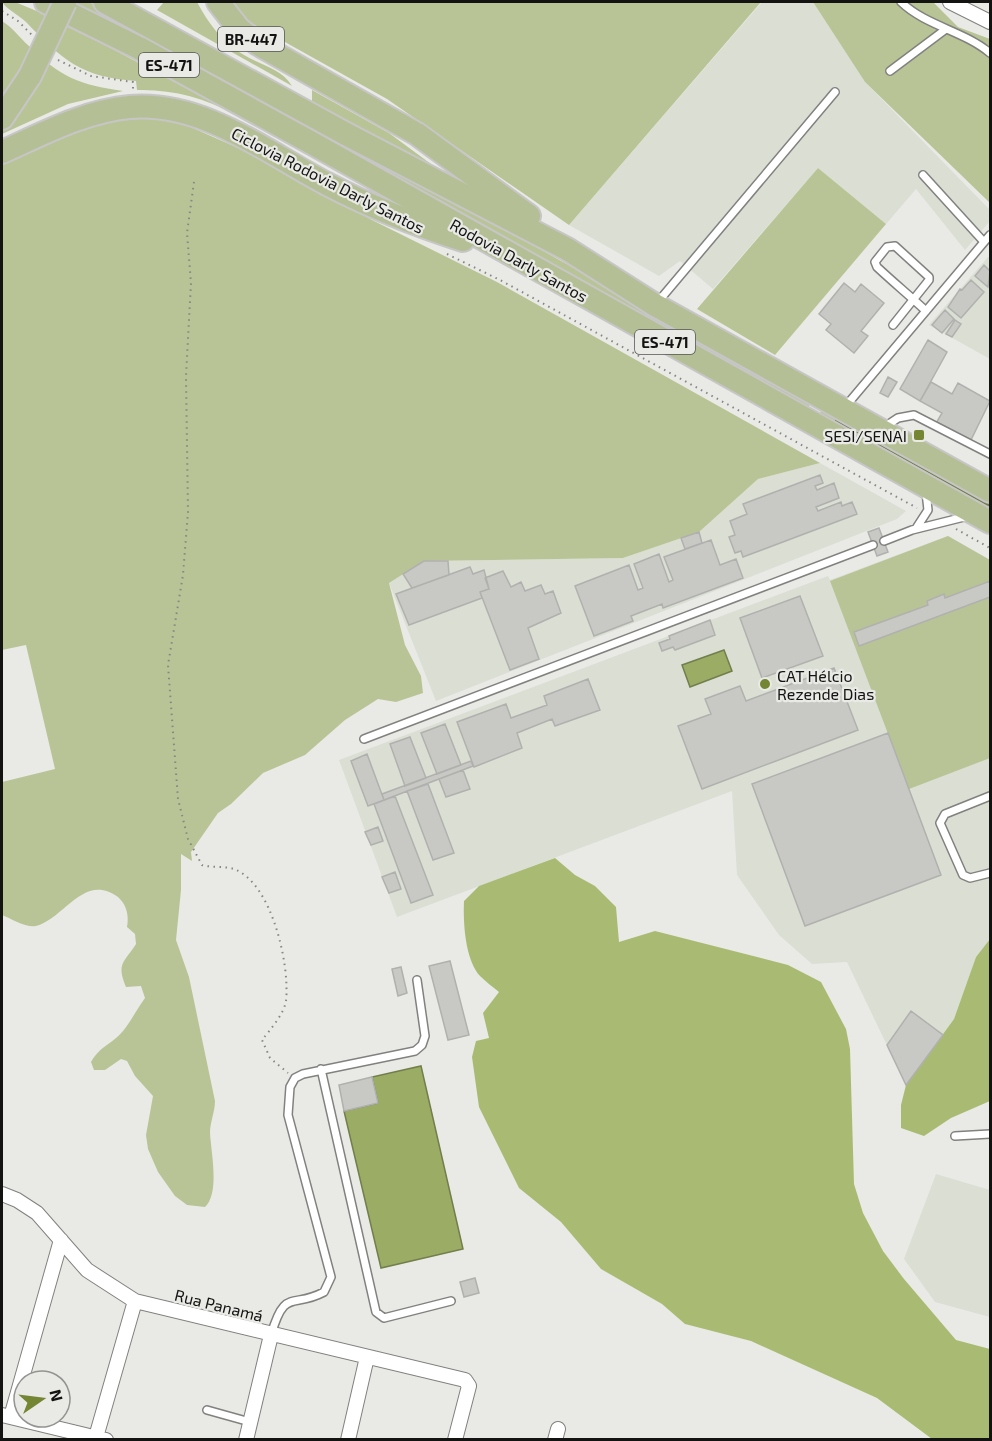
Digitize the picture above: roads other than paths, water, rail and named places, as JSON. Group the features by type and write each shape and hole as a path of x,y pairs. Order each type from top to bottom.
{"main road":[{"name":"Rodovia Darly Santos","path":"46,2 172,66 507,254 815,409 843,409 990,491"},
{"path":"2,118 30,76 65,2"},
{"name":"Rodovia Darly Santos","path":"105,2 357,139 567,249 815,409 918,482 983,518"},
{"name":"BR-447","path":"218,2 244,33 294,65 417,134 522,210 567,249"},
{"path":"2,152 87,115 133,106 166,108 201,116 370,205 426,228 507,254"}],"street":[{"path":"950,2 990,22"},
{"name":"Rua Panamá","path":"2,1194 17,1200 36,1213 87,1270 135,1301 465,1380 469,1386 455,1440"},
{"path":"61,1240 6,1416 101,1438 135,1301"},
{"path":"246,1440 271,1335"},
{"path":"348,1440 367,1357"}],"lane":[{"path":"901,2 924,18 971,38 990,53"},
{"path":"890,72 946,29"},
{"path":"655,305 835,92"},
{"path":"843,409 988,239 923,175"},
{"path":"893,325 914,300 929,280 928,274 894,246 887,246 875,262 877,267 914,300 926,311"},
{"path":"881,430 898,418 914,415 990,454"},
{"path":"912,530 923,522 927,513 928,497 918,482"},
{"path":"884,541 912,530 944,522 983,518"},
{"path":"364,739 873,545"},
{"path":"990,796 945,814 940,823 963,875 970,878 990,873"},
{"path":"271,1335 282,1307 289,1301 320,1294 328,1288 331,1277 288,1115 288,1098 295,1078 321,1069 415,1051 422,1045 425,1036 417,980"},
{"path":"321,1069 376,1312 384,1318 451,1301"},
{"path":"955,1136 990,1134"},
{"path":"207,1410 250,1422"}],"waterway":[{"path":"837,420 990,505"}],"place":[{"name":"SESI/SENAI","path":"919,435"},
{"name":"CAT Hélcio Rezende Dias","path":"765,684"}]}
